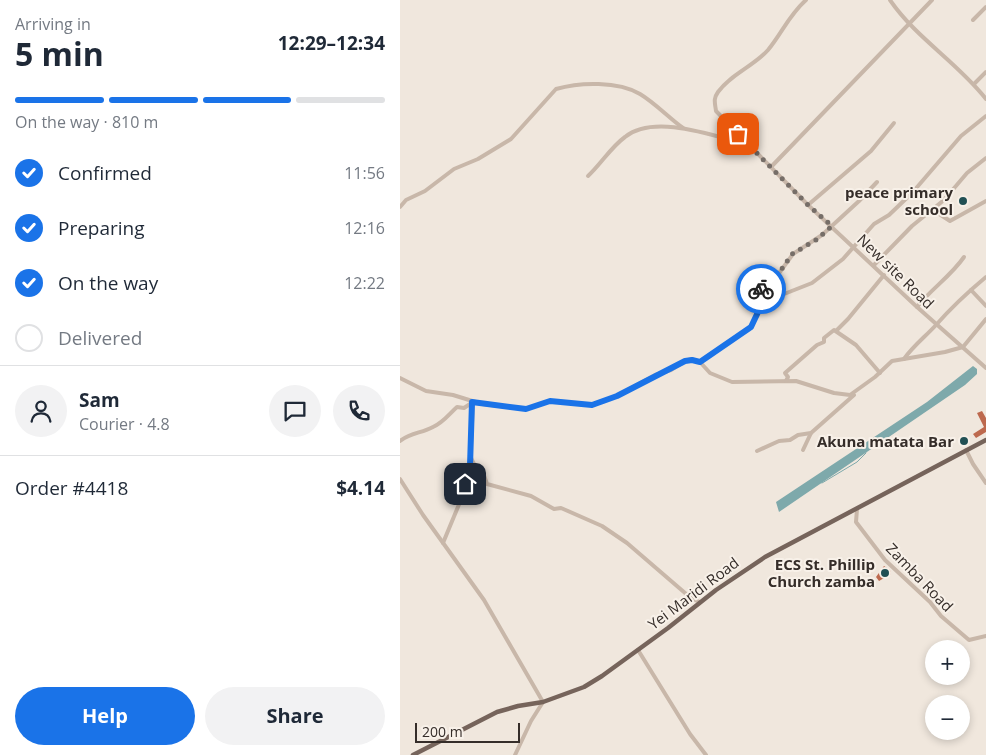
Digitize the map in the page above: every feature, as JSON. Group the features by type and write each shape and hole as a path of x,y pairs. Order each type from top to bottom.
{"main road":[{"name":"Yei Maridi Road","path":"413,755 497,712 543,702 584,686 638,650 700,602 765,557 986,440"}],"street":[{"name":"New site Road","path":"806,0 785,24 767,51 727,83 714,100 716,110 808,205 884,274 917,307 986,368"},
{"path":"890,0 903,18 974,84 986,100"},
{"path":"771,167 932,0"},
{"path":"973,20 986,7"},
{"path":"974,84 986,72"},
{"path":"400,207 406,200 425,191 454,169 478,159 511,139 556,89 562,87 598,83 629,90 640,94 683,128"},
{"path":"759,310 779,296 812,283 843,259 874,224 890,215 912,193 961,136 986,116"},
{"path":"808,205 871,151 894,123"},
{"path":"588,176 626,136 640,128 683,128 749,145"},
{"path":"874,266 912,226 944,200 967,173 986,158"},
{"path":"700,362 721,346 746,332 754,322 759,310 758,294 763,287 777,276 792,254 816,240 877,182"},
{"path":"932,210 950,221 986,201"},
{"path":"917,307 964,257"},
{"path":"786,381 788,377 785,373 817,345 825,341 824,338 837,330 848,319 884,274"},
{"path":"904,359 946,312 986,277"},
{"path":"971,290 986,306"},
{"path":"803,450 810,433 826,417 846,404 892,361 945,352 962,347 986,319"},
{"path":"837,330 856,345 880,373"},
{"path":"400,378 426,392 453,395 472,402 526,409 550,401 592,405 617,396 685,361 692,360 700,362 710,373 732,382 786,381 806,384 844,395 856,393"},
{"path":"400,441 406,436 434,427 443,422 457,407 464,408 472,402"},
{"path":"443,543 460,502 470,466 472,402"},
{"path":"757,451 779,441 790,440 798,435 810,433"},
{"path":"966,450 972,464 986,483"},
{"path":"470,456 476,468 482,470 487,484 531,496 554,509 561,508 602,526 627,543 692,599 700,602"},
{"path":"400,479 484,600 543,702 531,721 515,755"},
{"name":"Zamba Road","path":"857,509 856,522 885,560 901,576 965,638 973,640 985,637"},
{"path":"638,650 690,734 706,755"}],"water":[{"path":"973,366 977,369 977,374 965,385 779,512 776,502 927,402"}],"building":[{"path":"982,411 986,418 986,432 976,438 973,434 984,427 977,413"},
{"name":"ECS St. Phillip Church zamba","path":"884,566 890,570 891,574 879,581 876,577"}],"waterway":[{"path":"822,483 857,462 866,453"}],"way so far":[{"path":"738,134 808,205 832,226 816,240 792,254 780,273 761,289"}],"place":[{"name":"peace primary school","path":"963,201"},
{"name":"Akuna matata Bar","path":"964,441"},
{"name":"ECS St. Phillip Church zamba","path":"885,573"}],"route":[{"path":"465,484 470,466 472,402 526,409 550,401 592,405 617,396 655,375 671,370 689,359 700,362 721,346 746,332 757,316 759,310 758,294 761,289"}]}
